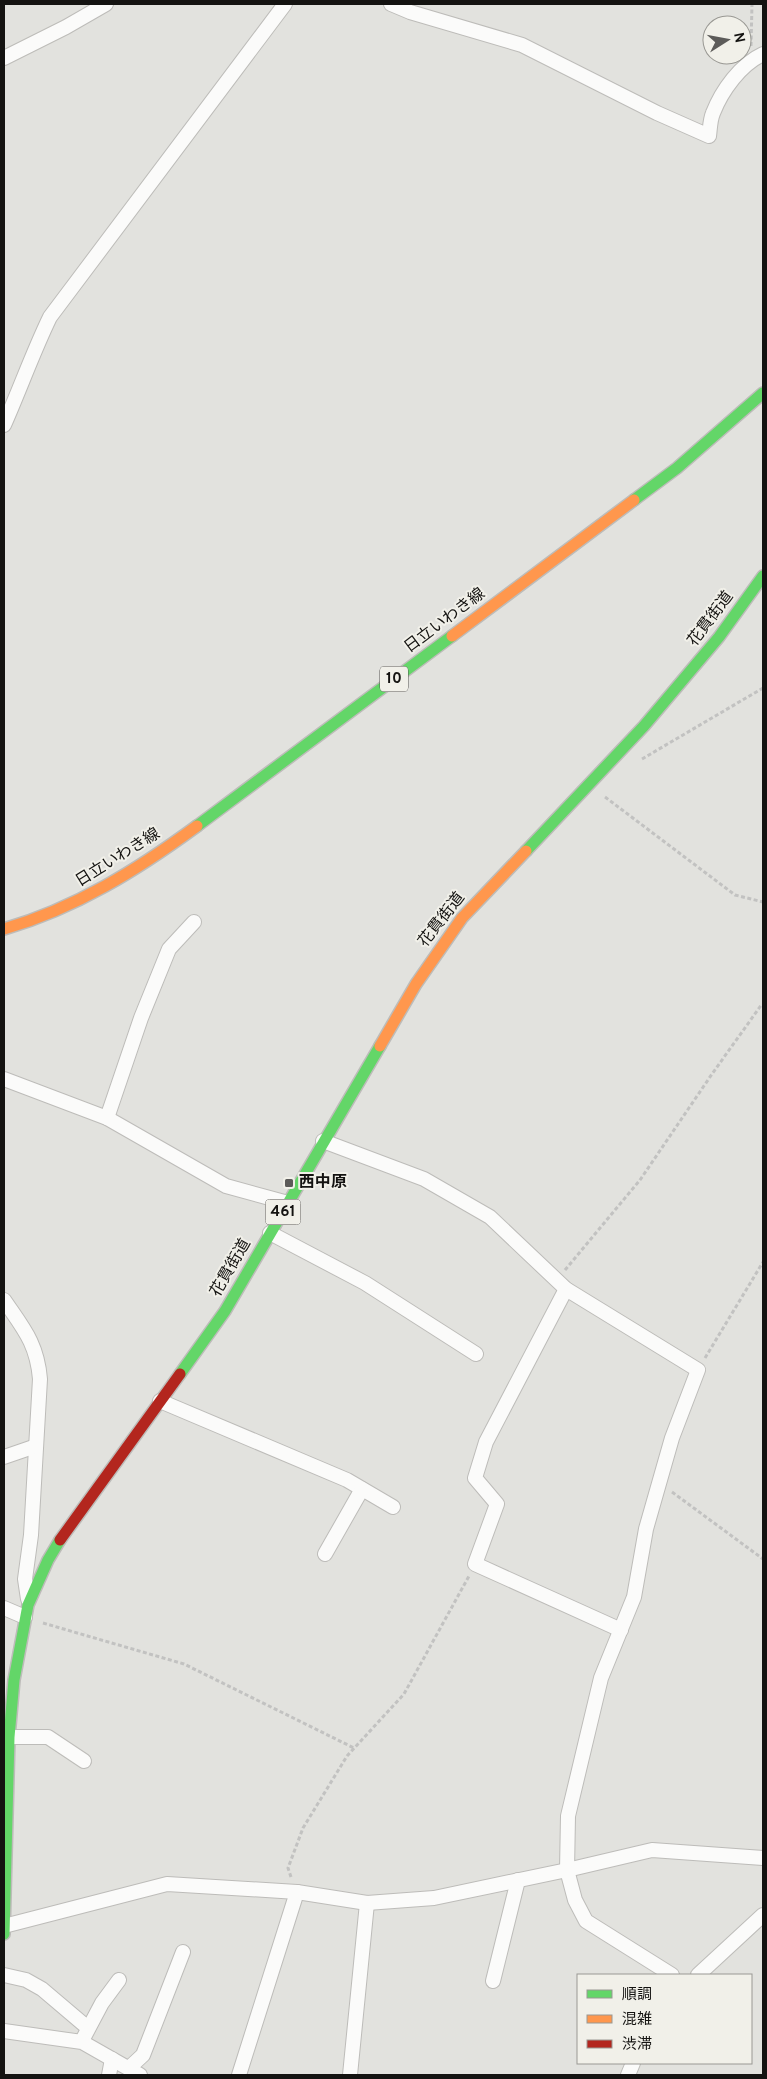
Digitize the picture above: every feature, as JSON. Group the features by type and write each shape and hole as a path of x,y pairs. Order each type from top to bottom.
{"main road":[{"name":"日立いわき線","path":"4,929 74,905 128,875 163,851 677,468 763,393"},
{"name":"花貫街道","path":"4,1934 9,1679 27,1611 48,1560 67,1529 226,1311 416,984 442,944 494,882 644,726 719,637 763,576"}],"street":[{"path":"4,58 66,27 106,4"},
{"path":"4,425 35,348 50,317 285,4"},
{"path":"391,4 410,12 522,46 657,113 709,136 713,113 737,74 757,56"},
{"path":"107,1118 142,1018 170,949 194,922"},
{"path":"4,1079 107,1118 226,1186 288,1203"},
{"path":"324,1142 424,1179 490,1217 561,1285 698,1370 672,1438 646,1529 634,1597 601,1678 568,1816 567,1870 575,1900 586,1921 670,1974"},
{"path":"270,1233 365,1283 476,1354"},
{"path":"561,1285 486,1442 475,1478 497,1504 475,1564 621,1630"},
{"path":"4,1300 32,1342 38,1360 40,1379 31,1535 25,1580 27,1611 4,1608"},
{"path":"160,1401 348,1480 393,1507"},
{"path":"4,1457 36,1446"},
{"path":"325,1554 362,1489"},
{"path":"9,1737 48,1737 84,1761"},
{"path":"4,1926 166,1884 297,1892 367,1903 434,1898 652,1850 763,1858"},
{"path":"493,1981 518,1880"},
{"path":"239,2075 297,1892"},
{"path":"350,2075 367,1903"},
{"path":"699,1974 763,1915"},
{"path":"4,2031 82,2042 134,2072 143,2055 183,1952"},
{"path":"4,1975 26,1980 42,1989 88,2028"},
{"path":"82,2042 102,2003 119,1980"},
{"path":"109,2075 112,2059"}],"path":[{"path":"752,4 757,56"},
{"path":"642,760 763,688"},
{"path":"588,784 734,895 763,902"},
{"path":"561,1285 640,1180 762,1004"},
{"path":"698,1370 763,1262"},
{"path":"659,1483 763,1559"},
{"path":"297,1892 288,1868 302,1828 347,1756 404,1694 475,1564"},
{"path":"27,1611 184,1664 354,1748"}],"traffic: fast":[{"path":"634,500 677,468 763,393"},
{"path":"526,851 644,726 719,637 763,576"},
{"path":"197,826 452,636"},
{"path":"180,1374 225,1311 380,1046"},
{"path":"4,1934 9,1737 14,1680 28,1605 48,1560 60,1540"}],"traffic: slow":[{"path":"452,636 634,500"},
{"path":"4,929 81,899 152,858 197,826"},
{"path":"380,1046 416,984 462,918 526,851"}],"traffic: jam":[{"path":"60,1540 180,1374"}],"place":[{"name":"西中原","path":"289,1183"}]}
